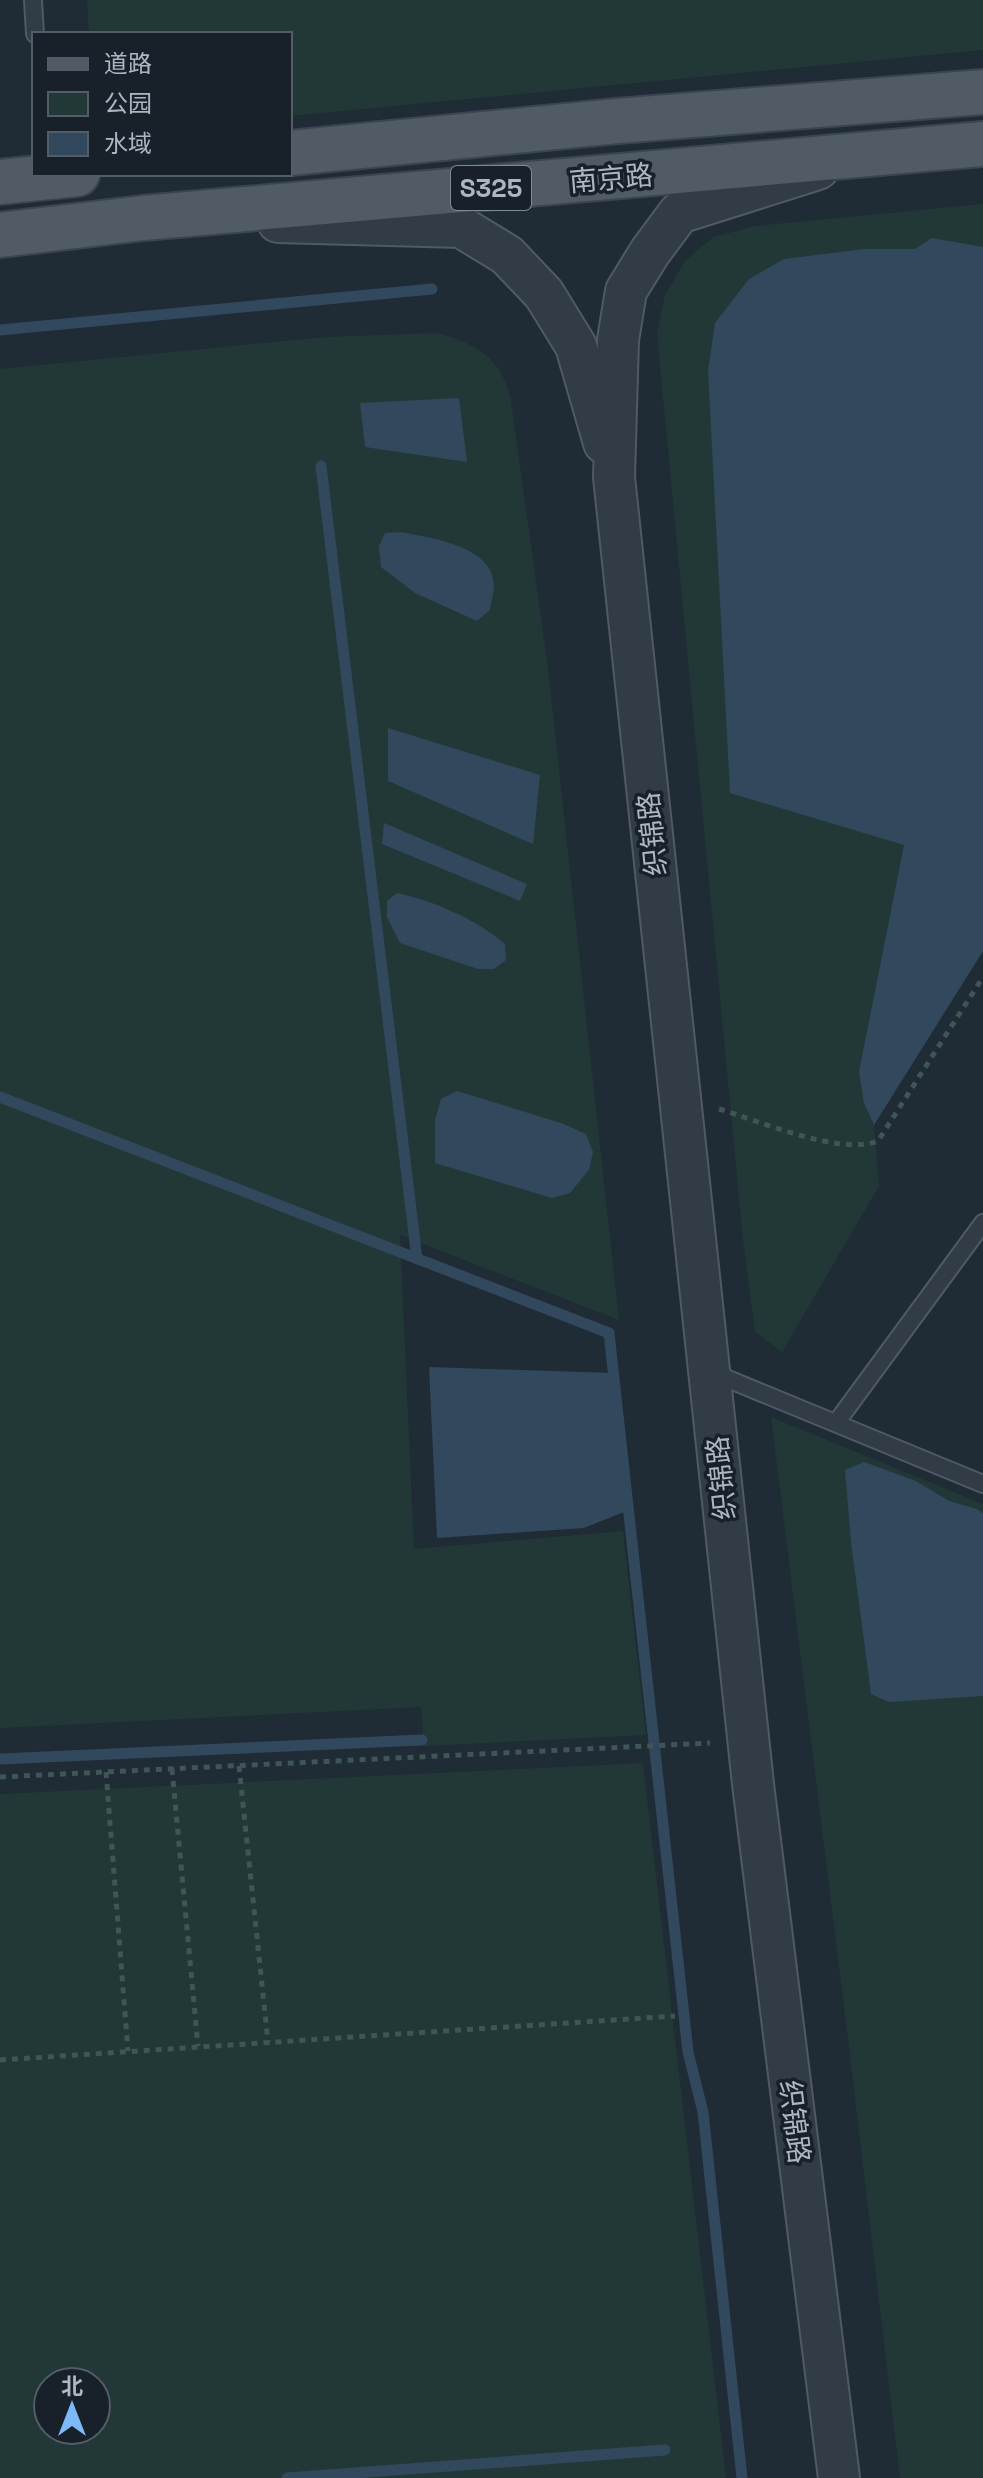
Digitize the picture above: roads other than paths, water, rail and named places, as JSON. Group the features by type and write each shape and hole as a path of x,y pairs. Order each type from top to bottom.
{"main road":[{"name":"南京路","path":"292,153 617,121 983,92"},
{"name":"南京路","path":"0,235 143,218 983,144"},
{"path":"0,182 46,176"}],"street":[{"path":"614,477 618,340 626,291 679,213 871,152"},
{"path":"143,218 461,227 507,255 544,294 576,346 614,477"},
{"name":"织锦路","path":"614,477 753,1784 839,2478"}],"lane":[{"path":"33,0 35,32"},
{"path":"836,1423 983,1223"},
{"path":"709,1371 983,1484"}],"water":[{"path":"932,238 983,247 983,951 874,1125 864,1103 859,1072 904,845 730,793 708,371 715,323 749,279 784,259 864,249 915,249"},
{"path":"459,398 467,462 365,447 360,403"},
{"path":"402,532 458,546 483,561 491,572 494,585 490,610 477,621 415,593 381,567 379,546 385,533"},
{"path":"388,728 540,775 533,844 388,781"},
{"path":"384,823 527,884 520,901 382,844"},
{"path":"397,893 440,906 468,919 505,944 506,960 494,969 478,969 400,943 387,917 387,901"},
{"path":"457,1091 561,1123 586,1134 593,1152 589,1170 570,1193 552,1198 435,1163 435,1120 441,1099"},
{"path":"429,1367 614,1373 629,1510 584,1528 437,1538"},
{"path":"864,1462 916,1481 949,1501 983,1513 983,1696 889,1702 871,1694 845,1470"}],"waterway":[{"path":"0,330 432,289"},
{"path":"321,466 417,1259"},
{"path":"0,1097 609,1333 688,2052 703,2112 742,2478"},
{"path":"0,1759 422,1740"},
{"path":"287,2478 665,2450"}]}
